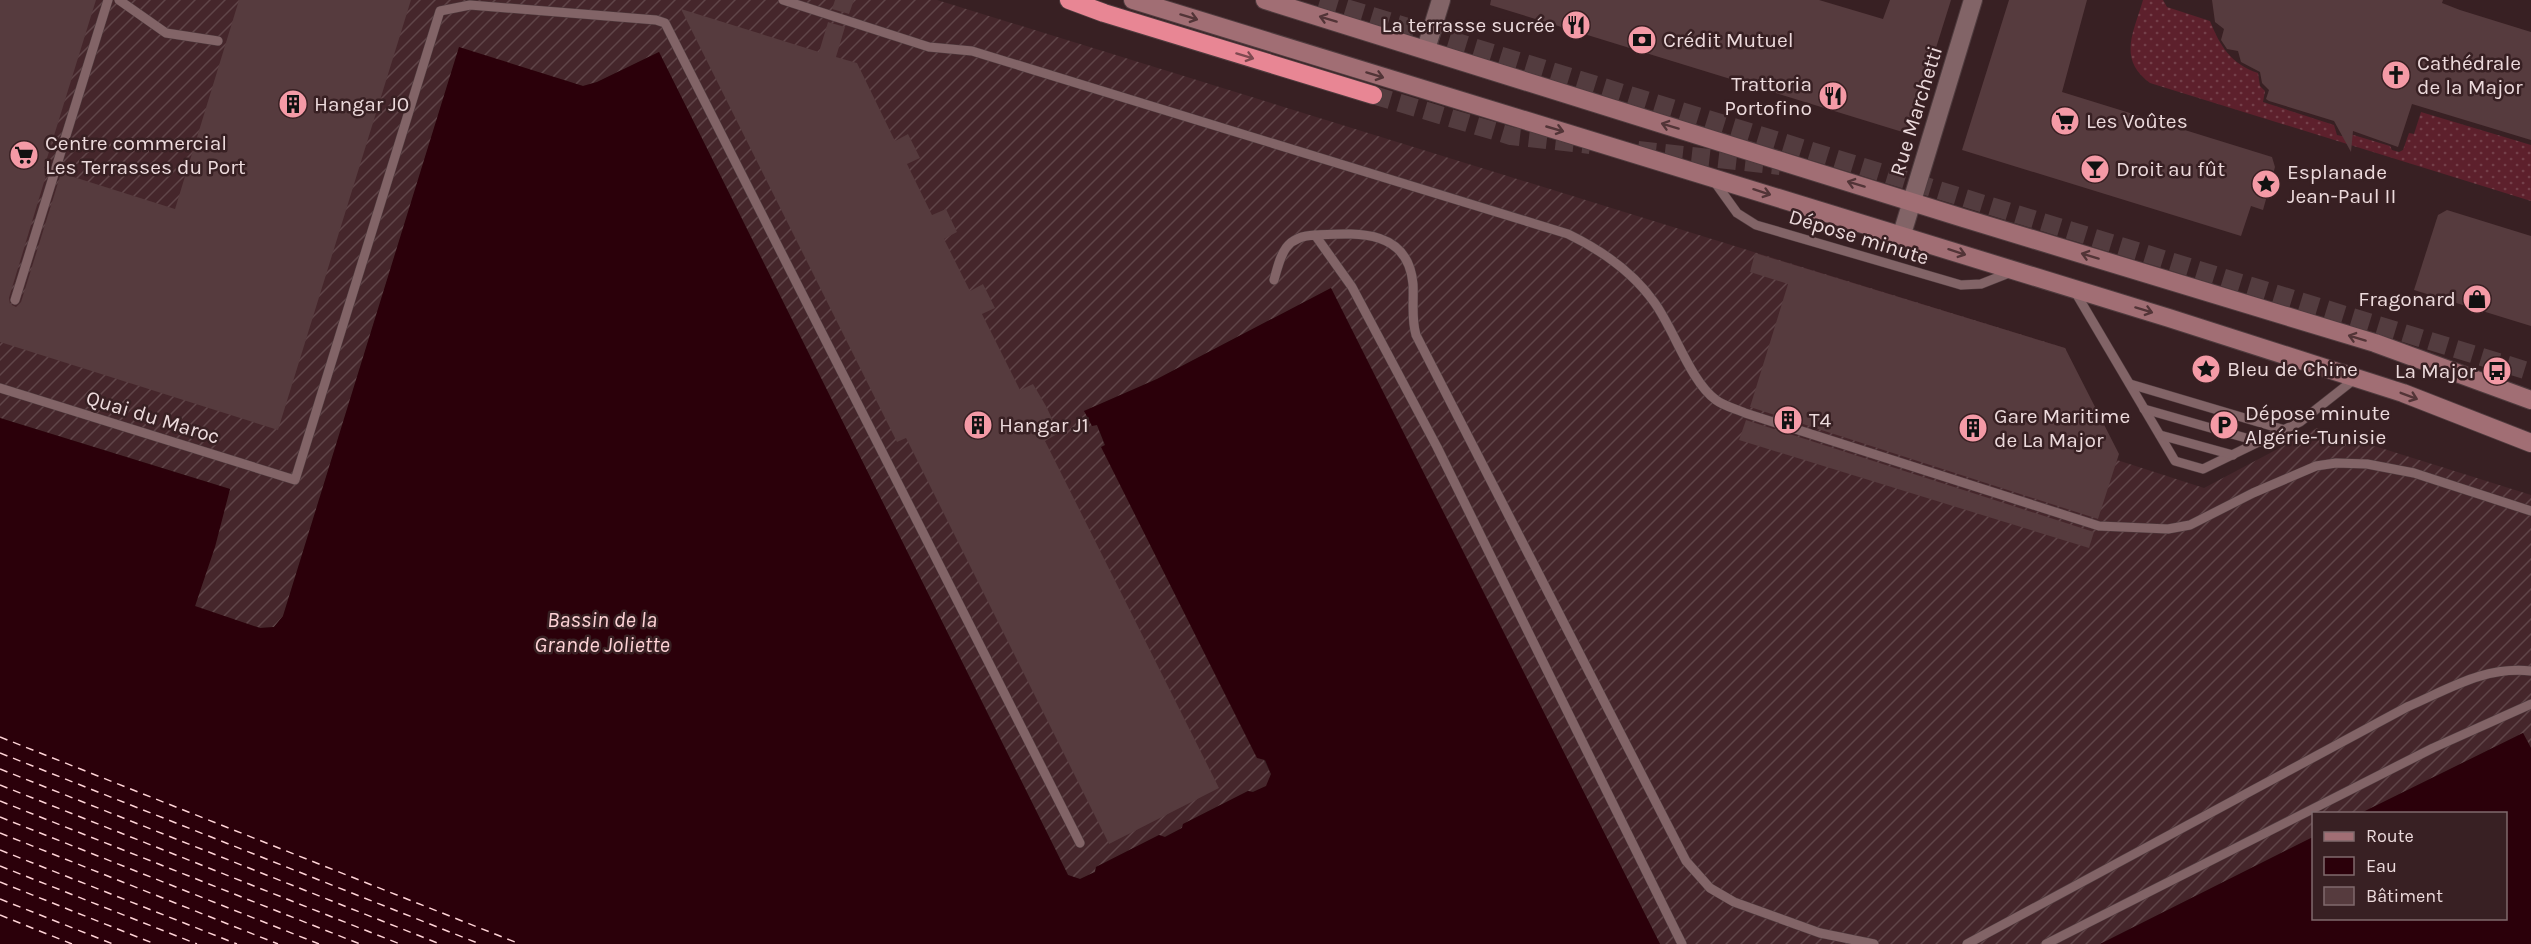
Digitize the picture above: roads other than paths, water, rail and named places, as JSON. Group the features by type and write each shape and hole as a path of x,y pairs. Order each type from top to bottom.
{"highway":[{"path":"1069,0 1104,13 1373,95"}],"street":[{"path":"1133,0 1902,234 2357,378 2403,393 2531,444"},
{"path":"1265,0 2375,343 2531,400"},
{"path":"1426,50 1442,0"},
{"name":"Rue Marchetti","path":"1902,234 1973,0"}],"lane":[{"path":"15,300 108,0"},
{"path":"119,0 166,33 218,41"},
{"path":"783,0 929,47 983,54 1568,234 1607,255 1653,300 1694,372 1708,393 1718,402 1745,413 2099,526 2168,529 2190,525 2253,493 2316,466 2336,463 2367,464 2414,473 2531,511"},
{"name":"Quai du Maroc","path":"0,388 295,480 440,11 470,5 656,20 665,23 1080,843"},
{"name":"Dépose minute","path":"1712,176 1737,213 1756,225 1961,285 1981,284 2015,271"},
{"path":"1274,280 1280,259 1290,242 1301,235 1361,233 1378,236 1396,247 1408,264 1413,284 1412,321 1416,335 1686,861 1710,888 1734,902 1846,941 1874,944"},
{"path":"1315,235 1352,287 1437,447 1682,944"},
{"path":"2073,288 2175,461 2203,469 2300,422 2357,378"},
{"path":"2130,384 2285,430"},
{"path":"2144,409 2260,442"},
{"path":"2160,435 2233,455"},
{"path":"1967,944 2408,708 2486,673 2516,669 2531,671"},
{"path":"2046,944 2422,753 2531,704"}],"water":[{"name":"Bassin de la Grande Joliette","path":"459,47 583,86 597,82 659,52 1068,875 1080,879 1095,872 1096,867 1159,835 1165,837 1182,828 1183,824 1248,791 1253,792 1266,786 1271,774 1265,760 1257,758 1101,447 1105,445 1097,425 1092,426 1084,411 1157,379 1331,288 1660,944 0,944 0,418 230,489 215,547 195,606 260,628 274,627 283,616"},
{"path":"2523,733 2531,748 2531,944 2100,944 2312,838 2312,920 2507,920 2507,812 2363,812"}],"tunnel":[{"path":"1320,0 2531,372"},
{"path":"1373,95 1511,136 1590,145"},
{"path":"1638,150 1780,166"}],"place":[{"name":"La terrasse sucrée","path":"1576,25"},
{"name":"Crédit Mutuel","path":"1642,40"},
{"name":"Cathédrale de la Major","path":"2396,75"},
{"name":"Trattoria Portofino","path":"1833,96"},
{"name":"Hangar J0","path":"293,104"},
{"name":"Les Voûtes","path":"2065,121"},
{"name":"Centre commercial Les Terrasses du Port","path":"24,155"},
{"name":"Droit au fût","path":"2095,169"},
{"name":"Esplanade Jean-Paul II","path":"2266,184"},
{"name":"Fragonard","path":"2477,299"},
{"name":"Bleu de Chine","path":"2206,369"},
{"name":"La Major","path":"2497,371"},
{"name":"T4","path":"1788,420"},
{"name":"Hangar J1","path":"978,425"},
{"name":"Dépose minute Algérie-Tunisie","path":"2224,425"},
{"name":"Gare Maritime de La Major","path":"1973,428"}]}
